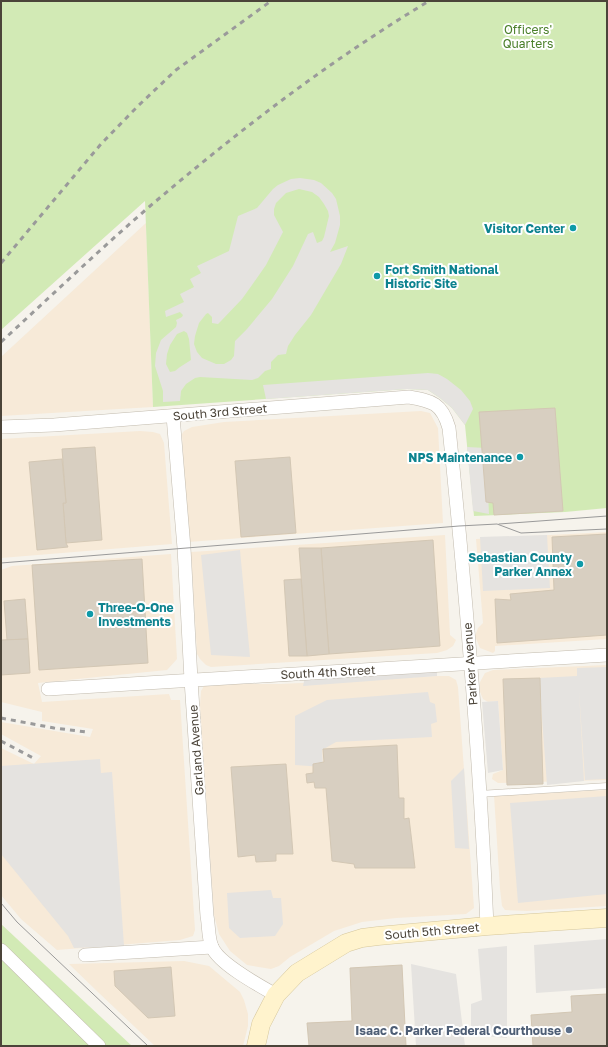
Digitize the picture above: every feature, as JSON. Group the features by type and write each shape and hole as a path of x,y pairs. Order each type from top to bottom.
{"main road":[{"name":"South 5th Street","path":"276,995 297,973 346,943 362,938 487,926 607,918"},
{"path":"256,1046 261,1024 276,995"}],"street":[{"name":"South 3rd Street","path":"1,427 54,425 409,397 425,400 437,406"},
{"name":"Parker Avenue","path":"437,406 445,415 449,428 470,663 487,926"},
{"name":"Garland Avenue","path":"173,416 184,548 191,680 207,916 212,947"},
{"name":"South 4th Street","path":"48,689 607,655"},
{"path":"85,955 212,947 222,960 276,995"},
{"path":"1,950 99,1046"}],"lane":[{"path":"479,794 607,786"}],"shaded area":[{"path":"300,178 314,180 321,183 336,199 340,216 340,225 335,243 330,252 348,246 341,264 311,315 288,346 286,354 278,355 271,362 271,369 265,371 258,378 252,380 195,378 186,384 181,391 180,401 163,402 163,391 155,366 156,353 161,340 176,327 176,320 183,315 180,312 166,317 165,311 184,302 180,294 194,287 190,279 201,273 197,266 229,251 238,216 257,208 273,189 291,179","holes":["299,189 312,192 319,197 328,211 329,216 322,241 317,243 313,232 308,234 293,266 272,299 235,341 234,356 231,360 224,364 216,364 202,358 197,352 194,344 199,323 208,313 212,317 212,323 218,324 242,299 266,265 283,232 274,215 276,203 286,193","184,331 187,333 189,339 191,360 175,371 170,372 166,364 170,345 177,334"]},
{"path":"146,223 153,407 1,416 1,357"},
{"path":"428,373 438,374 447,379 461,390 470,401 473,409 465,425 452,408 428,390 407,389 266,399 263,385"},
{"path":"421,411 430,413 438,428 443,523 188,542 182,434 184,431 192,427 224,422"},
{"path":"140,431 160,434 164,443 172,544 1,558 1,439"},
{"path":"467,447 486,448 489,514 473,511"},
{"path":"607,532 607,639 495,646 495,651 493,653 480,648 475,636 478,628 483,623 476,539"},
{"path":"445,535 450,635 456,640 453,646 447,650 437,653 211,667 206,665 197,654 191,552"},
{"path":"547,535 550,588 483,591 480,537"},
{"path":"240,550 250,657 211,655 201,555"},
{"path":"171,554 177,659 167,670 38,683 42,702 169,694 171,700 180,700 195,930 193,936 180,940 57,950 21,919 1,895 1,748 34,764 41,756 1,734 1,722 90,737 93,729 42,721 42,712 1,702 1,570 12,566"},
{"path":"607,665 607,780 498,783 492,779 493,774 503,770 498,701 488,702 483,699 480,692 480,682 485,673 493,670"},
{"path":"437,667 437,676 303,686 305,677"},
{"path":"607,667 607,779 585,780 579,691 584,781 547,785 539,678 577,676 577,668"},
{"path":"449,676 456,680 458,687 474,908 466,914 396,918 362,922 334,931 290,957 279,966 271,969 247,965 230,951 219,934 214,915 200,705 201,691 204,686 211,684 281,684"},
{"path":"428,692 430,702 435,704 437,722 431,724 432,737 336,742 322,750 323,767 295,765 295,716 327,700"},
{"path":"498,701 503,770 488,773 482,702"},
{"path":"100,759 101,773 112,772 124,946 74,948 68,936 1,854 1,766"},
{"path":"464,768 469,849 455,848 451,781"},
{"path":"607,790 607,906 527,911 505,910 502,906 500,889 494,795"},
{"path":"607,796 607,894 518,903 510,803"},
{"path":"271,890 273,898 281,898 283,924 275,936 240,938 229,928 227,893"},
{"path":"607,939 607,988 536,993 534,945"},
{"path":"507,946 507,1038 471,1035 471,1004 482,1000 478,949"},
{"path":"184,961 209,966 240,992 248,1014 248,1026 243,1046 155,1046 69,964"},
{"path":"411,964 456,974 465,1046 416,1046"}],"green space":[{"name":"Fort Smith National Historic Site","path":"1,1 607,1 607,508 565,512 474,516 465,425 452,408 428,390 407,389 153,407 145,201 1,330"},
{"path":"1,924 132,1046 1,1046"}],"building":[{"name":"NPS Maintenance","path":"555,408 563,511 494,515 493,503 486,502 479,412"},
{"path":"95,447 102,540 66,543 63,503 66,503 62,449"},
{"path":"290,457 296,533 241,537 235,461"},
{"path":"62,459 66,503 63,503 66,543 68,547 37,550 29,462"},
{"name":"Sebastian County Parker Annex","path":"607,534 607,635 497,643 495,599 511,600 510,594 554,590 552,537"},
{"path":"433,540 440,646 329,654 321,548"},
{"path":"299,548 321,548 329,654 307,656"},
{"name":"Three-O-One Investments","path":"142,559 148,663 39,670 32,565"},
{"path":"301,579 307,656 289,656 284,580"},
{"path":"25,599 28,639 7,640 4,601"},
{"path":"28,639 30,673 1,675 1,640"},
{"path":"540,678 543,784 507,785 503,679"},
{"path":"397,745 399,798 404,798 404,819 409,818 415,868 355,868 354,864 332,861 326,788 315,788 314,782 307,783 306,774 313,773 313,764 324,762 323,749"},
{"path":"286,764 293,854 276,854 276,861 256,862 255,855 238,857 231,767"},
{"path":"402,965 406,1046 309,1046 307,1023 352,1021 350,968"},
{"path":"171,967 175,1016 148,1018 115,986 114,971"},
{"name":"Isaac C. Parker Federal Courthouse","path":"607,994 607,1046 533,1046 531,1015 572,1012 571,996"}],"tram line":[{"path":"499,524 607,516"},
{"path":"1,563 459,526 497,524 521,533 607,529"},
{"path":"1,903 17,922 148,1046"}],"railway":[{"path":"1,263 101,144 138,106 176,70 271,1"},
{"path":"1,342 93,257 182,179 284,98 355,48 429,1"},
{"path":"1,718 54,728 87,732"},
{"path":"1,741 35,759"}],"place":[{"name":"Visitor Center","path":"573,228"},
{"name":"Fort Smith National Historic Site","path":"377,276"},
{"name":"NPS Maintenance","path":"520,457"},
{"name":"Sebastian County Parker Annex","path":"580,564"},
{"name":"Three-O-One Investments","path":"90,614"},
{"name":"Isaac C. Parker Federal Courthouse","path":"569,1030"}],"park label":[{"name":"Officers' Quarters","path":"528,36"}]}
